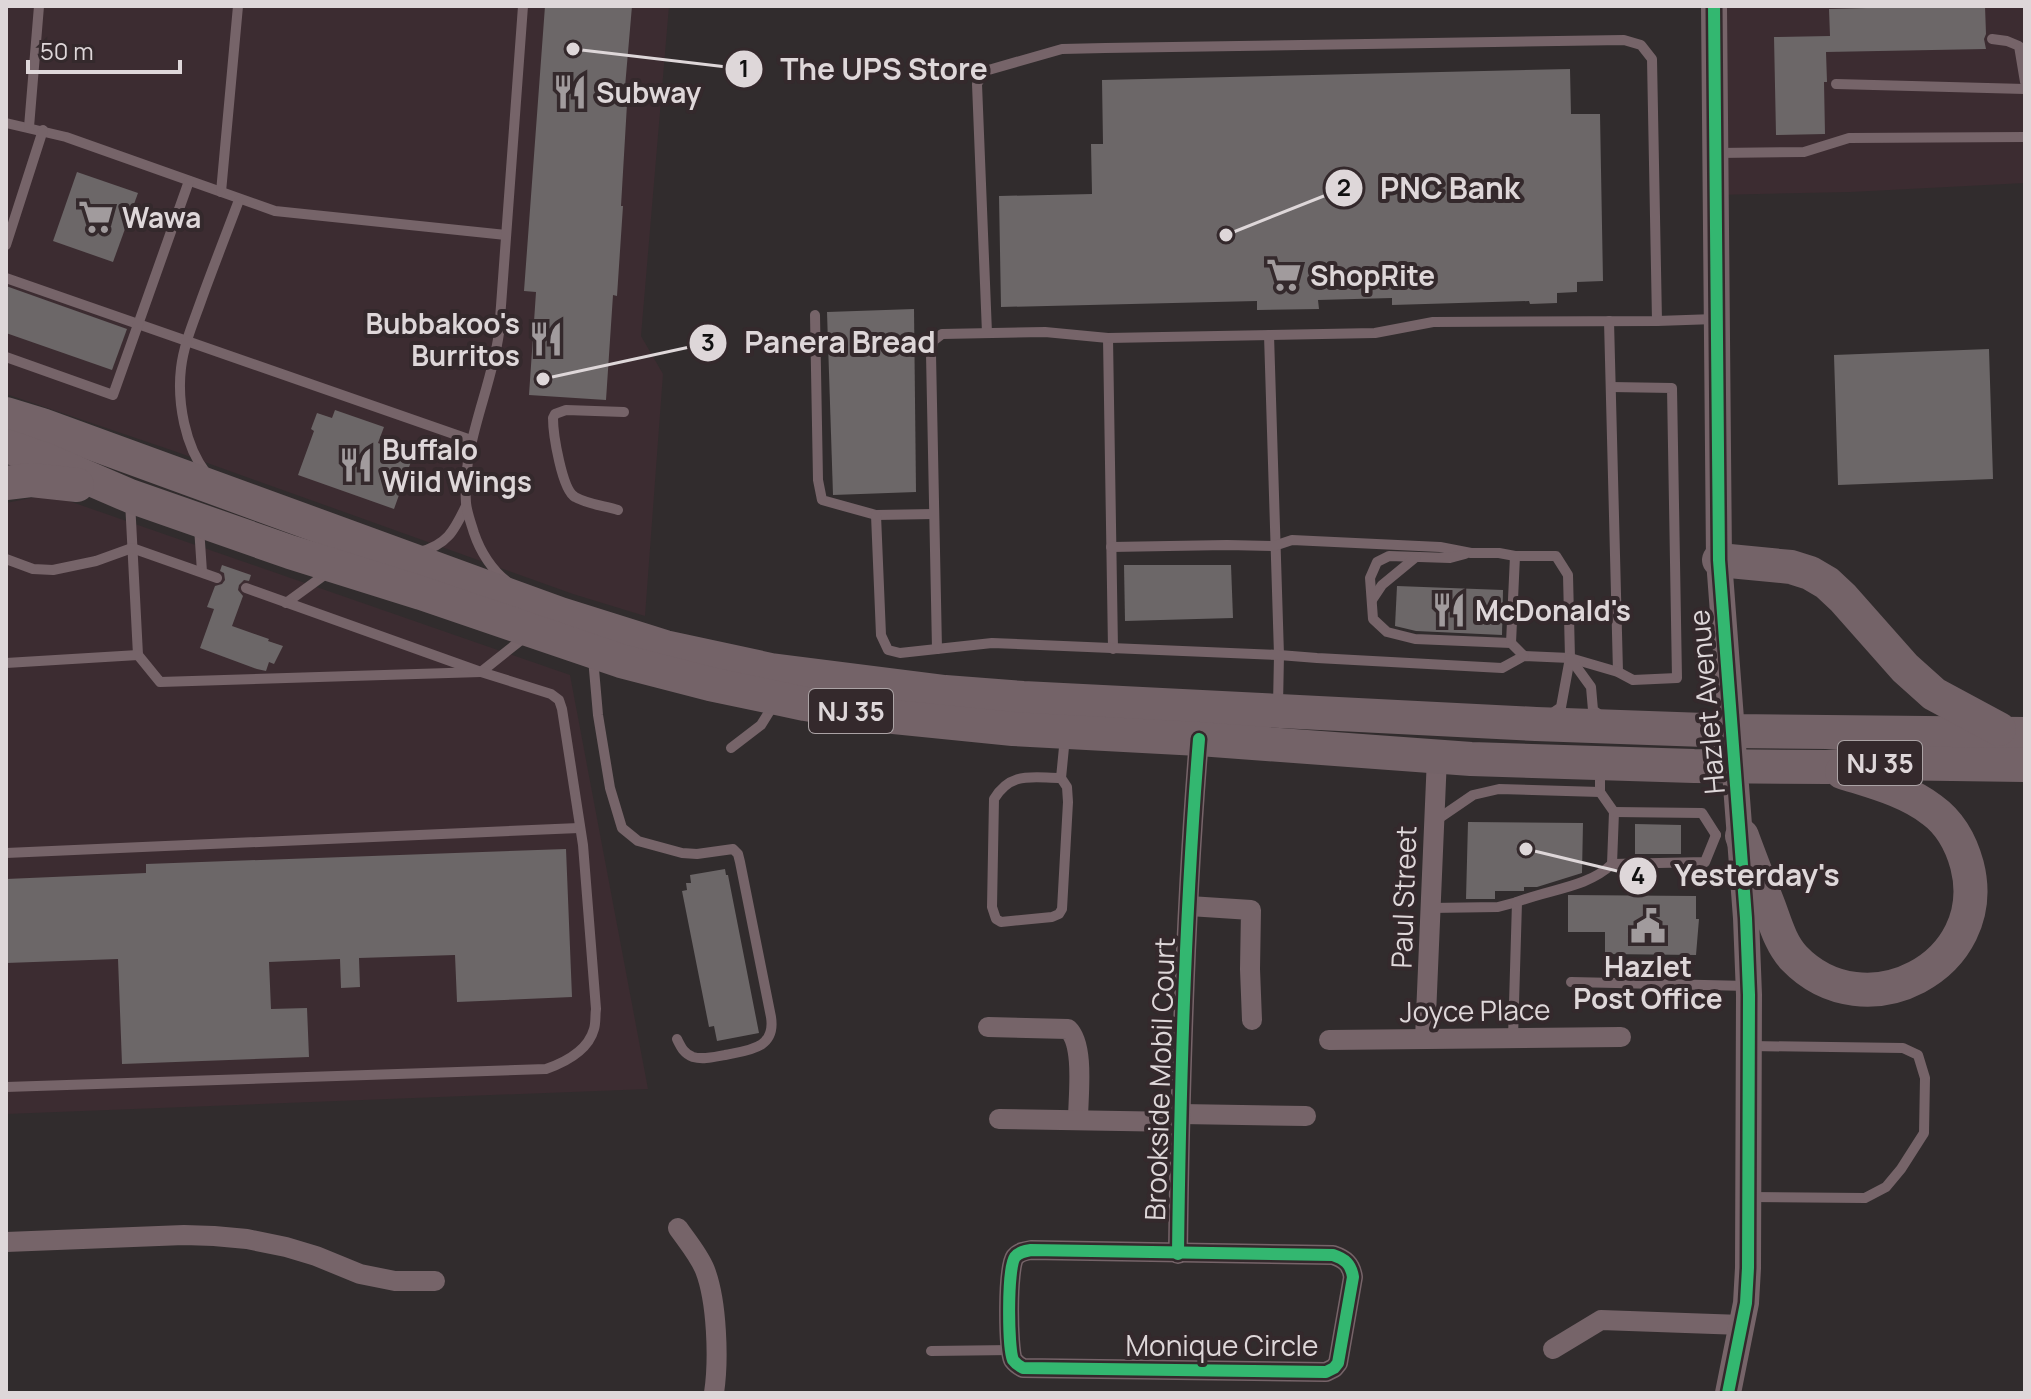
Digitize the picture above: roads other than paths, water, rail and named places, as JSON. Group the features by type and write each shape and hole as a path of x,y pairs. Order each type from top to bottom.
{"highway":[{"name":"NJ 35","path":"6,414 392,553 539,620 592,652 710,684 874,715 1013,729 1437,757 1500,774 1600,777 1735,767 1827,767 1879,763 2025,765"},
{"name":"NJ 35","path":"6,446 127,494 337,566 539,620 605,629 665,647 771,670 992,696 1278,711 1733,731 2016,733"},
{"path":"6,483 51,481 127,494"},
{"path":"1719,560 1791,567 1810,573 1843,598 1905,668 1934,694 2016,733"},
{"path":"1729,835 1781,939 1792,956 1810,972 1841,987 1858,990 1879,990 1919,977 1939,962 1953,945 1968,911 1969,874 1958,840 1941,817 1909,796 1827,767"}],"street":[{"name":"Hazlet Avenue","path":"1714,6 1719,560 1735,767 1729,835 1749,986 1748,1268 1746,1303 1728,1393"},
{"name":"Brookside Mobil Court","path":"1178,1254 1180,1118 1199,739"},
{"name":"Paul Street","path":"1425,1039 1437,757"},
{"path":"1189,906 1251,910 1252,1020"},
{"path":"988,1027 1068,1029 1073,1033 1078,1051 1078,1120"},
{"name":"Joyce Place","path":"1329,1040 1621,1037"},
{"path":"999,1119 1306,1116"},
{"path":"678,1228 704,1268 713,1299 716,1353 714,1393"},
{"path":"6,1242 214,1236 286,1247 360,1274 395,1281 435,1281"},
{"name":"Monique Circle","path":"1023,1251 1333,1255 1342,1258 1352,1268 1338,1363 1326,1372 1023,1368 1014,1361 1012,1350 1009,1283 1015,1256 1023,1251"},
{"path":"1553,1349 1601,1320 1742,1325"}],"lane":[{"path":"29,127 39,6"},
{"path":"221,192 238,6"},
{"path":"127,494 138,655 160,682 481,672 539,620 490,564 478,544 466,506 471,440 497,350 523,6"},
{"path":"1992,39 2019,46 2025,82"},
{"path":"987,333 977,84 985,71 1062,49 1624,40 1641,45 1652,59 1657,321"},
{"path":"1836,84 2025,89"},
{"path":"6,123 43,130 280,212 506,235"},
{"path":"6,245 43,130"},
{"path":"1715,153 1804,152 1849,138 2025,137"},
{"path":"6,357 113,395 189,181"},
{"path":"237,496 206,473 192,449 181,393 181,365 187,340 239,200"},
{"path":"6,278 471,440"},
{"path":"815,315 818,480 822,500 876,515 934,514"},
{"path":"937,649 931,354 933,341 942,334 1045,332 1108,338 1375,333 1433,322 1717,319"},
{"path":"1609,321 1618,672"},
{"path":"1269,335 1278,711"},
{"path":"1108,338 1113,649"},
{"path":"876,515 881,635 888,650 900,653 992,643 1502,668 1524,656 1570,658 1618,672 1633,680 1677,678 1672,388 1611,387"},
{"path":"618,510 571,495 564,479 553,418 566,410 624,412"},
{"path":"392,553 421,552 440,545 455,529 466,506"},
{"path":"199,519 202,572"},
{"path":"1111,547 1274,546 1292,540 1440,547 1515,556 1556,556 1568,575 1570,658 1561,707 1536,724"},
{"path":"6,559 33,569 53,570 96,561 132,548 217,578"},
{"path":"1471,553 1450,558 1389,556 1377,562 1370,578 1373,619 1387,632 1415,639 1511,643 1524,656"},
{"path":"1511,643 1515,556"},
{"path":"1372,600 1382,585 1416,557"},
{"path":"286,603 337,566"},
{"path":"6,1087 546,1069 568,1061 584,1046 594,1030 596,1009 583,845 559,700 551,694 246,588"},
{"path":"592,652 610,788 622,828 638,841 682,853 733,849 740,862 772,1030 763,1043 752,1050 707,1058 691,1057 677,1039"},
{"path":"6,663 138,655"},
{"path":"1570,658 1591,687 1593,710 1614,727"},
{"path":"731,748 761,725 778,698"},
{"path":"1061,778 1018,778 1003,785 994,799 992,907 996,919 1001,922 1052,917 1062,909 1068,802 1067,787 1061,778 1066,731"},
{"path":"1434,822 1500,774"},
{"path":"1430,908 1498,907 1601,875 1612,864 1614,812 1600,777"},
{"path":"1612,864 1705,862 1729,835 1702,813 1614,812"},
{"path":"6,853 579,828"},
{"path":"1513,1038 1517,902"},
{"path":"1571,982 1749,986"},
{"path":"1748,1197 1865,1198 1886,1187 1901,1169 1924,1133 1925,1110 1925,1078 1918,1055 1903,1048 1749,1046"},
{"path":"931,1351 1012,1350"}],"place":[{"name":"The UPS Store","path":"573,49"},
{"name":"Subway","path":"570,92"},
{"name":"Wawa","path":"96,217"},
{"name":"PNC Bank","path":"1226,235"},
{"name":"ShopRite","path":"1284,275"},
{"name":"Bubbakoo's Burritos","path":"546,339"},
{"name":"Panera Bread","path":"543,379"},
{"name":"Buffalo Wild Wings","path":"356,465"},
{"name":"McDonald's","path":"1449,610"},
{"name":"Yesterday's","path":"1526,849"},
{"name":"Hazlet Post Office","path":"1648,926"}]}
